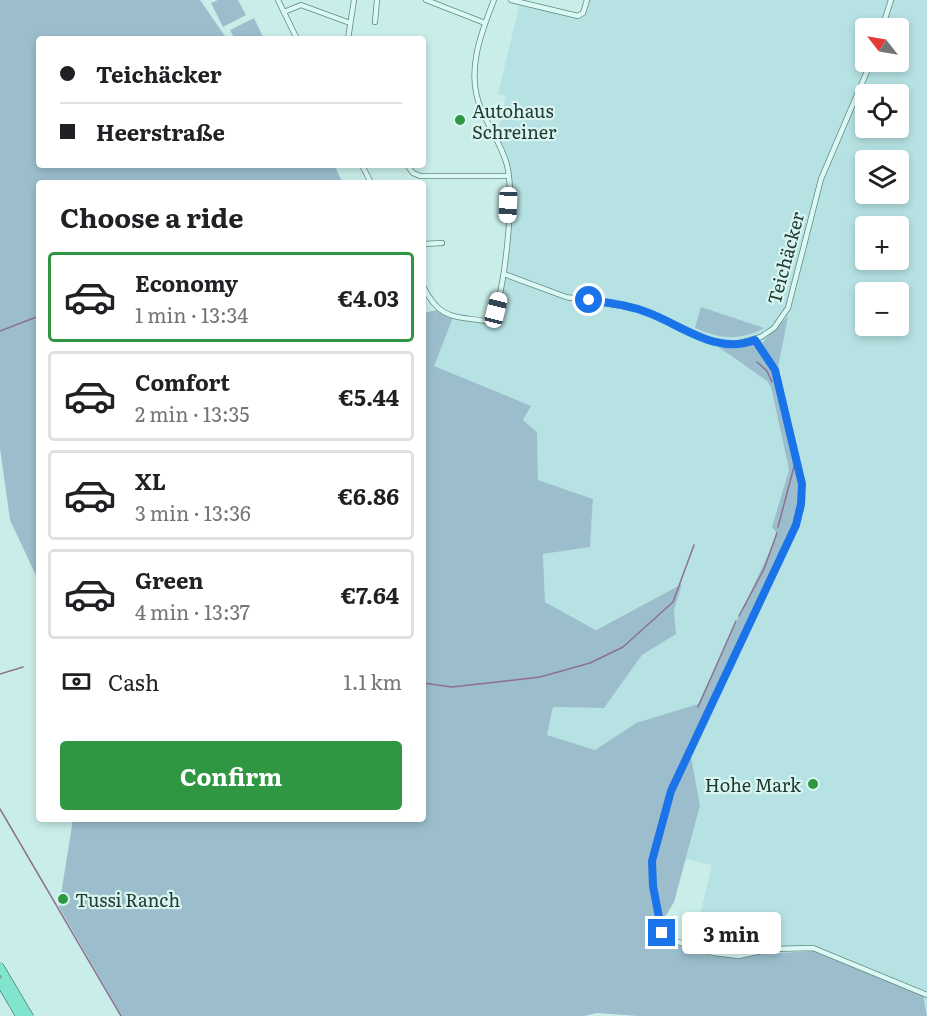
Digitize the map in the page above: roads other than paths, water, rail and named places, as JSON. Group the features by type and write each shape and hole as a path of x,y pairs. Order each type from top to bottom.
{"highway":[{"path":"0,967 29,1016"},
{"path":"0,982 20,1016"}],"street":[{"path":"278,0 296,36"},
{"path":"348,36 354,0"},
{"path":"375,22 377,0"},
{"path":"426,0 485,23"},
{"path":"426,292 432,305 441,312 490,320 496,310 504,274 508,176 503,155 474,91 474,66 485,23 494,0"},
{"path":"511,0 581,15 587,0"},
{"path":"885,18 891,0"},
{"path":"284,12 301,5 350,23"},
{"name":"Teichäcker","path":"755,340 774,328 788,308 819,185 867,72"},
{"path":"411,168 420,176 508,176"},
{"path":"426,244 442,243"},
{"path":"504,274 566,297 640,309 712,342 736,344 755,340 776,374 799,469 801,504 796,525 671,791 652,861 653,886 662,933 672,940 714,954 739,956 771,949 813,948 927,995"}],"waterway":[{"path":"0,331 36,317"},
{"path":"757,362 767,371 772,382"},
{"path":"784,421 790,444"},
{"path":"778,527 795,463"},
{"path":"739,616 764,569 777,533"},
{"path":"426,683 452,687 540,677 590,663 623,647 673,602 694,545"},
{"path":"698,707 736,621"},
{"path":"0,674 23,667"},
{"path":"0,809 121,1016"}],"place":[{"name":"Autohaus Schreiner","path":"460,120"},
{"name":"Hohe Mark","path":"813,784"},
{"name":"Tussi Ranch","path":"63,899"}]}
